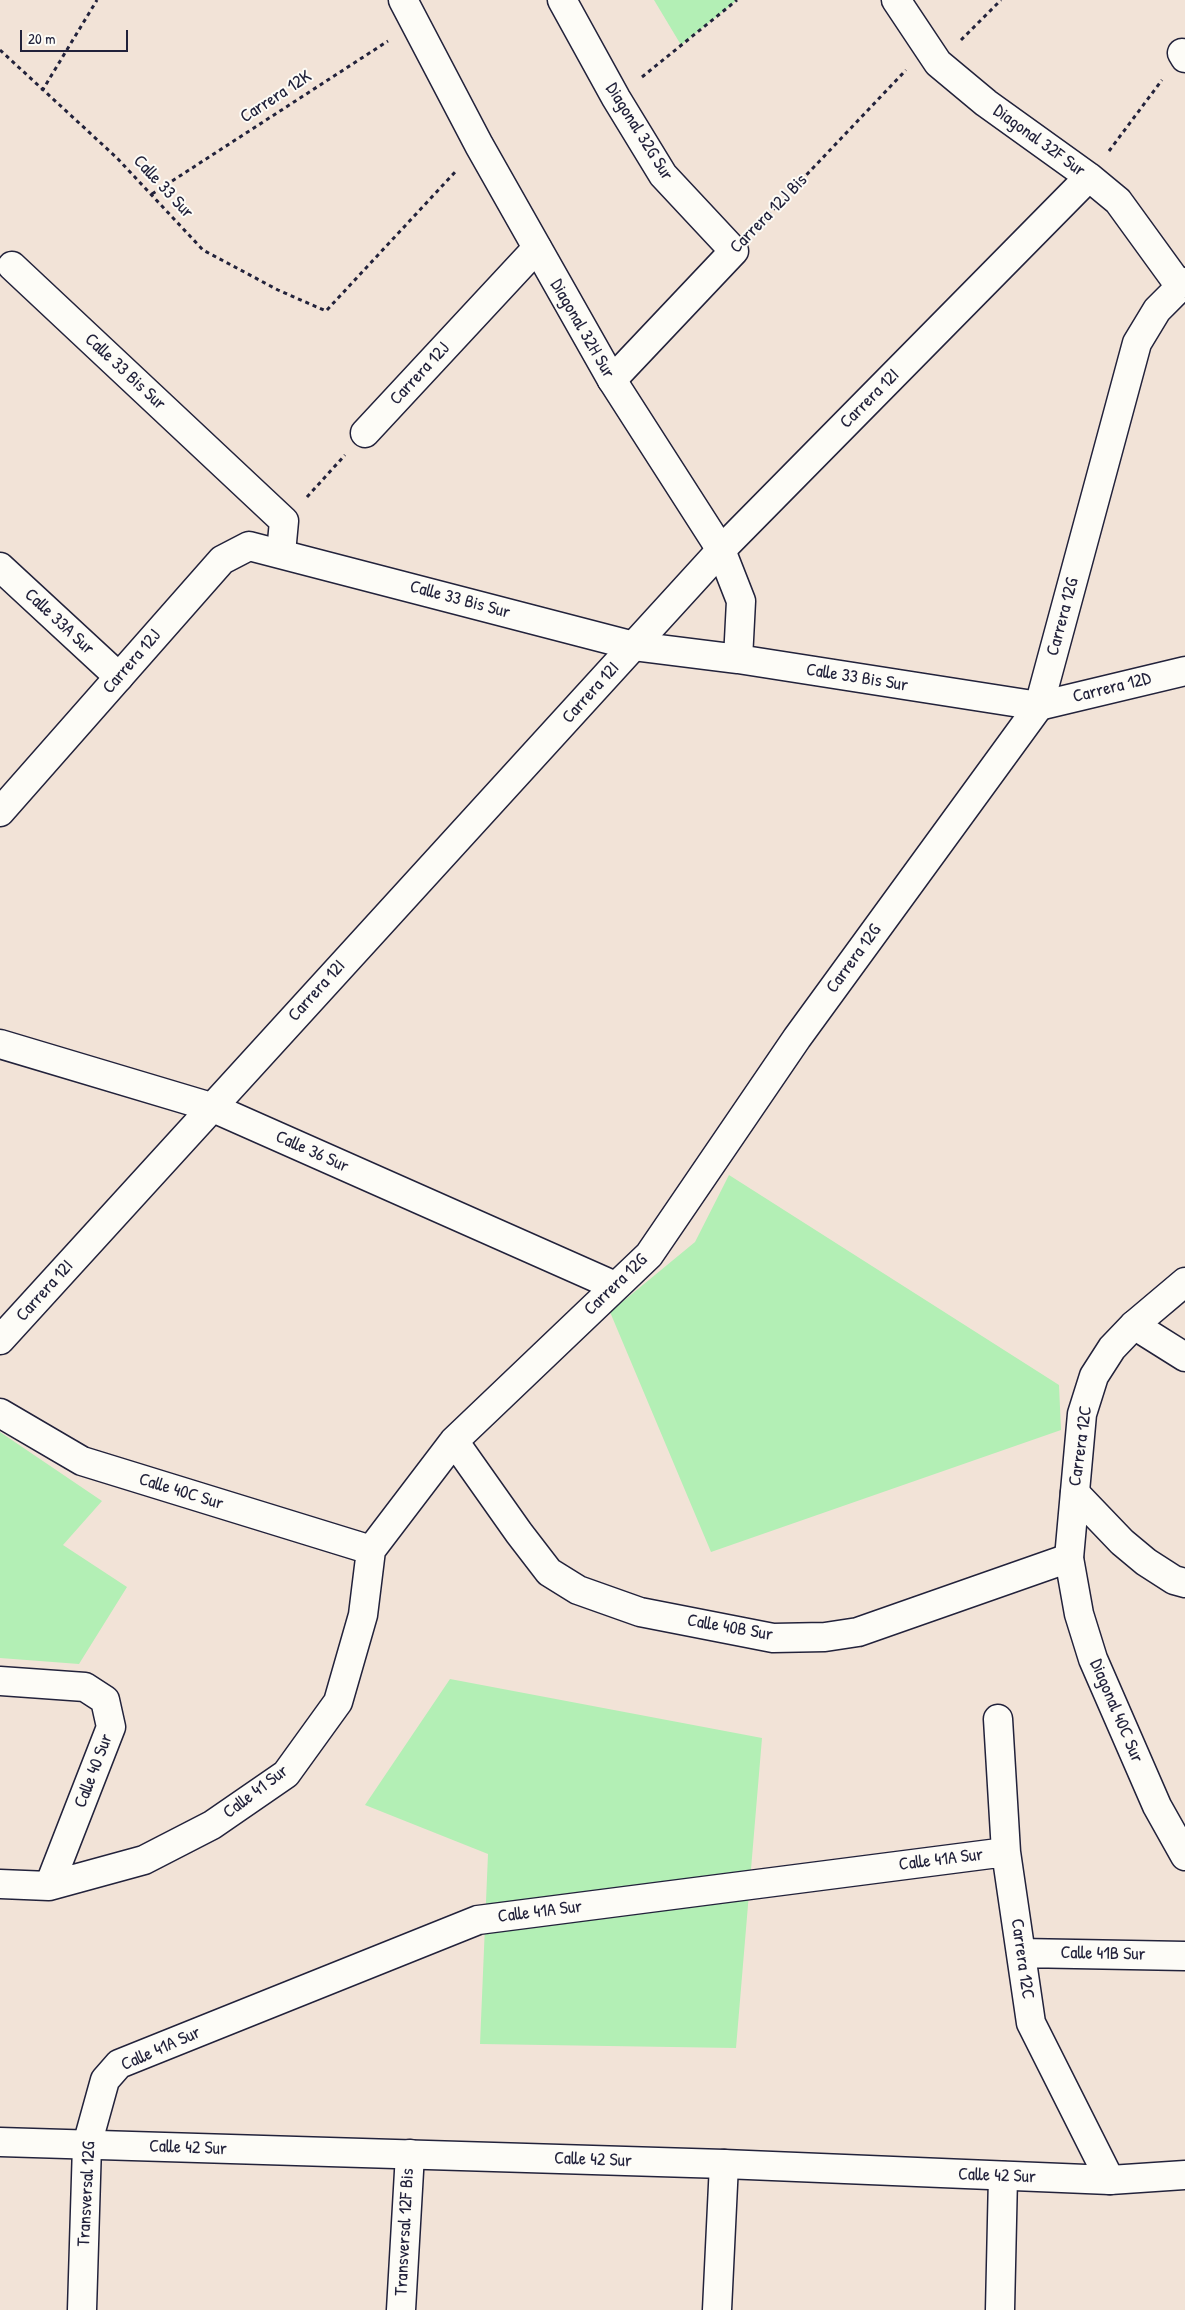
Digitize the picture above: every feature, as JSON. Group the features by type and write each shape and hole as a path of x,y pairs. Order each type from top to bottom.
{"street":[{"name":"Diagonal 32G Sur","path":"562,0 616,98 663,175 734,251"},
{"name":"Diagonal 32F Sur","path":"896,0 932,56 986,103 1089,177 1118,201 1182,284"},
{"name":"Diagonal 32H Sur","path":"409,11 479,145 612,380 722,550 741,601 738,659"},
{"name":"Carrera 12I","path":"0,1340 722,550 1089,177"},
{"name":"Carrera 12J","path":"366,433 537,248"},
{"name":"Carrera 12J Bis","path":"612,380 734,251"},
{"name":"Calle 33 Bis Sur","path":"12,266 284,521"},
{"name":"Carrera 12G","path":"371,1550 454,1441 649,1255 797,1038 1039,706 1137,343 1157,310 1182,284"},
{"path":"281,553 284,521"},
{"name":"Carrera 12J","path":"0,812 222,560 249,546 281,553"},
{"name":"Calle 33 Bis Sur","path":"281,553 634,646 738,659 1039,706"},
{"name":"Calle 33A Sur","path":"0,566 119,677"},
{"name":"Carrera 12D","path":"1039,706 1185,670"},
{"name":"Calle 36 Sur","path":"0,1044 211,1107 615,1286"},
{"name":"Carrera 12C","path":"1069,1558 1082,1414 1094,1376 1112,1348 1134,1325 1185,1282"},
{"path":"1134,1325 1185,1357"},
{"name":"Calle 40C Sur","path":"0,1413 82,1462 371,1550"},
{"name":"Calle 40B Sur","path":"454,1441 549,1572 578,1590 640,1612 773,1638 825,1637 858,1632 1069,1558"},
{"path":"1075,1493 1122,1542 1146,1562 1174,1580 1185,1582"},
{"name":"Calle 41 Sur","path":"0,1884 49,1886 144,1860 212,1826 286,1774 338,1702 363,1615 371,1550"},
{"name":"Diagonal 40C Sur","path":"1069,1558 1079,1614 1093,1659 1157,1806 1185,1856"},
{"name":"Calle 40 Sur","path":"0,1681 85,1687 105,1700 111,1727 49,1886"},
{"name":"Carrera 12C","path":"998,1719 1006,1852 1031,2023 1110,2180"},
{"name":"Calle 41A Sur","path":"106,2080 119,2064 478,1920 1006,1852"},
{"name":"Calle 41B Sur","path":"1021,1953 1185,1956"},
{"name":"Transversal 12G","path":"82,2310 87,2145 106,2080"},
{"name":"Calle 42 Sur","path":"0,2142 724,2164 1110,2180 1185,2175"},
{"name":"Transversal 12F Bis","path":"401,2310 410,2154"},
{"path":"717,2310 724,2164"},
{"path":"1000,2310 1003,2176"}],"path":[{"path":"42,91 97,0"},
{"path":"616,98 737,0"},
{"path":"932,56 1001,0"},
{"name":"Carrera 12K","path":"152,194 409,11"},
{"name":"Calle 33 Sur","path":"0,50 42,91 118,158 202,250 278,290 326,311 479,145"},
{"name":"Carrera 12J Bis","path":"734,251 932,56"},
{"path":"1089,177 1183,56"},
{"path":"284,521 366,433"}],"green space":[{"path":"654,0 737,0 681,45"},
{"path":"729,1175 1059,1385 1061,1430 711,1552 610,1312 695,1242"},
{"path":"0,1432 102,1501 63,1545 127,1587 79,1664 0,1658"},
{"path":"450,1679 762,1738 736,2048 480,2044 488,1854 365,1805"}]}
